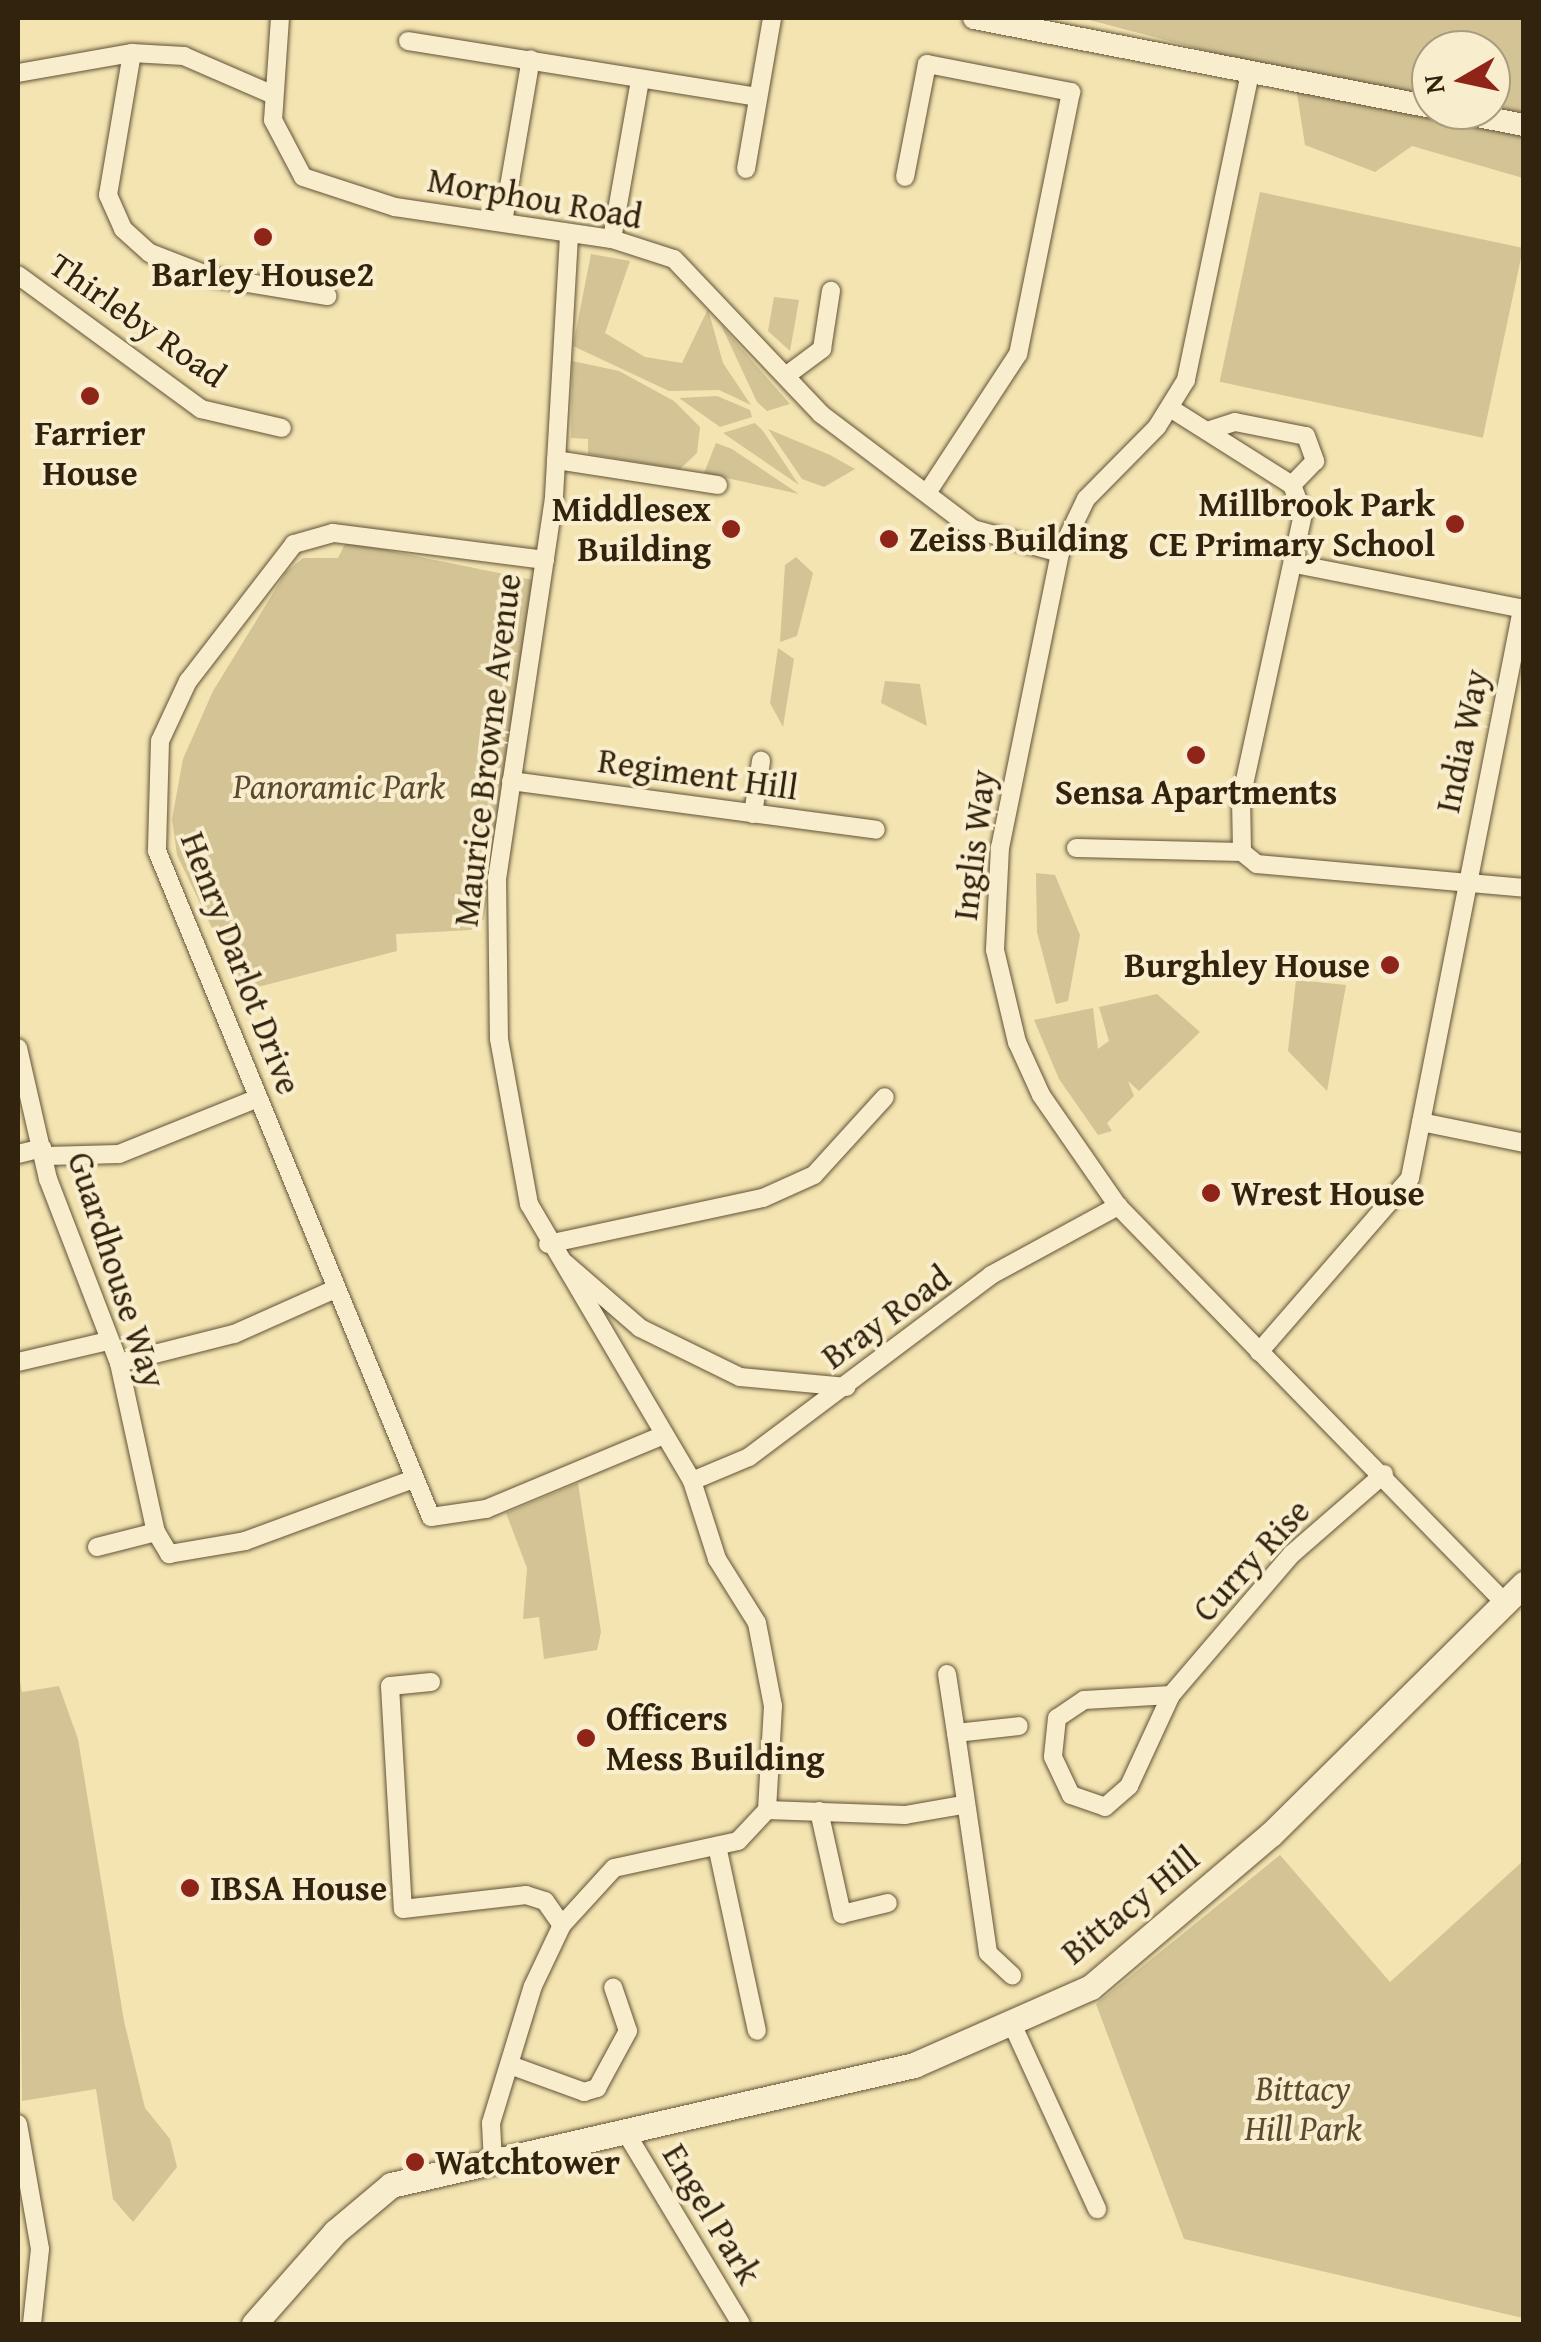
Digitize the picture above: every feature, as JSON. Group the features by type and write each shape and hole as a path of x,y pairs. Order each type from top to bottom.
{"main road":[{"name":"Bittacy Hill","path":"254,2324 335,2232 392,2186 628,2136 820,2081 914,2065 1091,1987 1271,1834 1524,1584"}],"street":[{"name":"Morphou Road","path":"280,18 269,93 278,138 303,177 395,207 504,222 569,236 612,239 674,259 701,279 821,414 929,490 973,528 1060,553"},
{"path":"746,169 772,18"},
{"path":"974,18 1249,78 1524,124"},
{"path":"408,41 758,97"},
{"path":"18,74 132,54 184,56 269,93"},
{"path":"132,54 108,195 123,229 178,266 328,296"},
{"path":"504,222 531,59"},
{"path":"905,177 928,64 1070,92 1018,354 929,490"},
{"name":"Inglis Way","path":"1249,78 1199,328 1170,408 1086,499 1060,553 1000,847 995,950 1017,1042 1041,1095 1118,1206 1384,1474 1507,1605"},
{"path":"612,239 640,80"},
{"name":"Maurice Browne Avenue","path":"569,236 556,460 495,915 499,1039 526,1189 548,1244 658,1437 692,1481"},
{"name":"Thirleby Road","path":"18,275 201,409 282,428"},
{"path":"786,374 822,350 831,290"},
{"path":"1170,408 1292,485 1303,514 1241,798 1242,852"},
{"path":"1210,430 1235,422 1306,436 1315,461 1292,485"},
{"path":"556,460 718,485"},
{"name":"Henry Darlot Drive","path":"545,560 333,532 294,544 188,681 160,741 157,851 411,1480 431,1517 450,1520 658,1437"},
{"path":"1295,564 1523,609"},
{"name":"India Way","path":"1259,1352 1410,1178 1523,609"},
{"path":"752,814 761,761"},
{"name":"Regiment Hill","path":"511,782 876,830"},
{"path":"1076,848 1242,852 1257,864 1465,886 1524,888"},
{"name":"Guardhouse Way","path":"18,1048 45,1152 104,1342 119,1363 156,1532"},
{"path":"18,1154 119,1154 258,1098"},
{"path":"548,1244 763,1198 814,1175 885,1098"},
{"path":"1421,1122 1524,1143"},
{"name":"Bray Road","path":"692,1481 750,1456 847,1387 991,1275 1118,1206"},
{"path":"548,1244 640,1328 740,1378 847,1387"},
{"path":"119,1363 234,1334 335,1289"},
{"path":"18,1362 104,1342"},
{"name":"Curry Rise","path":"1171,1695 1084,1700 1056,1718 1053,1757 1071,1795 1105,1807 1129,1786 1171,1695 1292,1554 1384,1474"},
{"path":"97,1547 156,1532 183,1558 411,1480"},
{"path":"493,2162 491,2123 562,1925 614,1868 717,1846 754,1833 768,1810 767,1655 748,1600 700,1521 692,1481"},
{"path":"947,1674 962,1805 988,1952 1012,1974"},
{"path":"431,1682 390,1686 403,1909 526,1896 545,1901 562,1925"},
{"path":"956,1733 1019,1726"},
{"path":"768,1810 906,1815 962,1805"},
{"path":"819,1812 842,1914 888,1903"},
{"path":"717,1846 757,2031"},
{"path":"510,2064 584,2092 597,2088 628,2031 613,1987"},
{"path":"1012,2024 1097,2209"},
{"path":"18,2124 40,2249 32,2324"},
{"name":"Engel Park","path":"628,2136 740,2324"}],"green space":[{"path":"1082,18 1523,18 1523,178 1412,146 1375,172 1305,145 1294,74"},
{"path":"1260,192 1523,248 1483,438 1220,382"},
{"path":"591,254 630,261 605,333 645,357 682,363 708,309 723,363 751,405 719,390 669,391 573,346"},
{"path":"774,297 799,300 790,351 768,331"},
{"path":"721,325 790,404 767,411 757,402"},
{"path":"572,361 619,371 674,401 700,427 697,453 680,469 588,454 588,439 571,438"},
{"path":"717,396 750,410 752,417 720,427 679,398"},
{"path":"755,423 763,431 799,485 723,433"},
{"path":"768,429 855,469 824,487 802,479"},
{"path":"716,443 732,449 799,494 704,473"},
{"name":"Panoramic Park","path":"346,542 533,580 484,919 471,930 396,934 397,951 242,991 177,855 172,819 183,759 213,691 286,572 303,558 338,558"},
{"path":"796,557 813,573 797,636 780,642 785,565"},
{"path":"778,648 794,659 783,727 770,703"},
{"path":"885,681 920,684 927,726 881,703"},
{"path":"1036,873 1055,875 1080,935 1068,1001 1056,1004 1037,932"},
{"path":"1296,980 1346,985 1327,1091 1288,1051"},
{"path":"1157,994 1200,1032 1139,1091 1128,1081 1134,1096 1107,1123 1112,1131 1098,1135 1059,1079 1034,1020 1093,1008 1098,1049 1109,1041 1099,1007"},
{"path":"578,1483 601,1632 597,1650 544,1659 539,1617 523,1619 527,1568 506,1513"},
{"path":"18,1670 22,1692 59,1686 78,1739 124,2021 145,2108 170,2139 177,2167 133,2222 113,2199 96,2089 22,2101"},
{"name":"Bittacy Hill Park","path":"1280,1855 1390,1982 1523,1861 1523,2318 1184,2239 1096,2004"}],"place":[{"name":"Barley House2","path":"263,237"},
{"name":"Farrier House","path":"90,396"},
{"name":"Millbrook Park CE Primary School","path":"1455,524"},
{"name":"Middlesex Building","path":"731,529"},
{"name":"Zeiss Building","path":"889,539"},
{"name":"Sensa Apartments","path":"1196,755"},
{"name":"Burghley House","path":"1390,965"},
{"name":"Wrest House","path":"1211,1193"},
{"name":"Officers Mess Building","path":"586,1738"},
{"name":"IBSA House","path":"190,1888"},
{"name":"Watchtower","path":"415,2162"}]}
